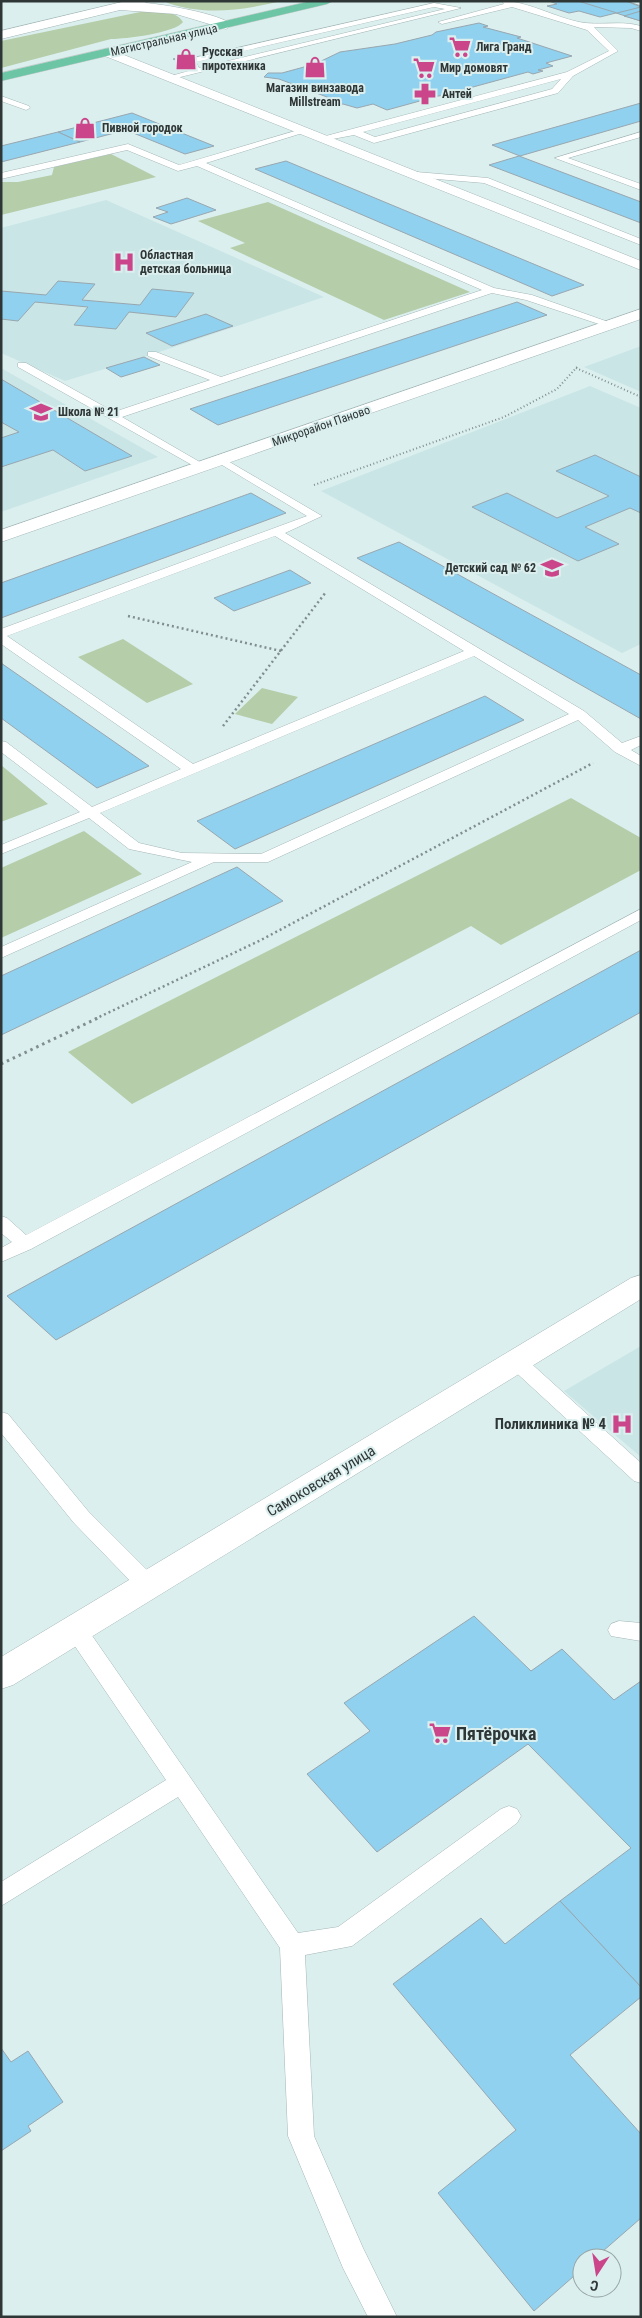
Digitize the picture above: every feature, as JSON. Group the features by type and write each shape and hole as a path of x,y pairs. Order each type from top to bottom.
{"highway":[{"name":"Магистральная улица","path":"1,77 327,1"}],"street":[{"path":"1,35 123,7 141,1"},
{"path":"123,7 143,5 181,10 226,26"},
{"path":"109,52 168,78 193,83 305,131 641,266"},
{"name":"Микрорайон Паново","path":"1,536 641,314"},
{"name":"Самоковская улица","path":"1,1675 641,1285"}],"lane":[{"path":"168,78 456,8 514,4 590,28 614,51 570,74 554,91 374,140 355,132 325,139"},
{"path":"429,25 498,5"},
{"path":"580,25 612,16"},
{"path":"580,25 632,26 641,29"},
{"path":"1,98 26,108"},
{"path":"1,176 128,147 178,168 305,131"},
{"path":"641,134 559,158 641,187"},
{"path":"198,163 492,290 528,297 612,325"},
{"path":"416,175 485,180 641,242"},
{"path":"114,416 492,290"},
{"path":"152,354 220,380"},
{"path":"22,365 202,467"},
{"path":"1,636 316,516 221,460"},
{"path":"276,532 579,714 620,749 641,762"},
{"path":"1,636 190,769"},
{"path":"1,850 190,769 475,651"},
{"path":"1,745 134,846 182,857 263,859 579,714"},
{"path":"620,749 641,740"},
{"path":"1,953 214,858"},
{"path":"1,1256 641,914"},
{"path":"1,1222 25,1244"},
{"path":"517,1362 641,1475"},
{"path":"1,1419 81,1516 149,1586"},
{"path":"76,1630 292,1945 301,2136 353,2258 383,2317"},
{"path":"619,1630 641,1632"},
{"path":"1,1895 181,1783"},
{"path":"292,1945 343,1938 510,1816"}],"path":[{"path":"283,496 504,416 557,389 575,368 583,364"},
{"path":"575,368 641,396"},
{"path":"190,769 342,571"},
{"path":"79,605 281,650"},
{"path":"1,1064 261,940 620,749"}],"shaded area":[{"name":"Областная детская больница","path":"106,200 324,297 144,357 65,381 1,353 1,228"},
{"path":"641,346 641,392 584,367"},
{"name":"Школа № 21","path":"1,368 158,457 1,512"},
{"name":"Детский сад № 62","path":"590,386 641,408 641,644 622,653 321,491"},
{"name":"Поликлиника № 4","path":"641,1346 641,1457 564,1391"}],"green space":[{"path":"163,1 282,1 237,9 208,10 178,6"},
{"path":"145,11 176,15 183,22 178,26 160,32 138,37 111,39 1,68 1,41"},
{"path":"111,154 156,177 1,215 1,182 18,182 52,175 54,167"},
{"path":"268,202 470,292 384,320 230,248 245,243 198,221"},
{"path":"123,639 193,684 147,703 78,657"},
{"path":"262,688 298,697 272,724 235,714"},
{"path":"1,765 48,804 1,822"},
{"path":"571,798 641,838 641,870 501,945 471,926 132,1104 68,1052"},
{"path":"84,831 142,874 1,938 1,868"}],"building":[{"path":"549,1 626,1 641,6 641,21 616,13 600,17 579,11 569,13 547,6 557,4"},
{"path":"578,1 626,1 641,7 617,13"},
{"path":"641,11 641,21 624,16"},
{"name":"Мир домовят","path":"479,23 488,26 483,27 521,37 517,38 572,56 546,63 553,66 538,70 543,71 533,74 528,72 462,90 468,92 438,96 387,110 373,104 357,108 343,104 337,105 328,102 335,100 279,79 264,77 268,73 282,73 315,64 340,52 395,44 432,35 436,32"},
{"name":"Русская пиротехника","path":"192,55 199,58 180,62 173,59"},
{"path":"641,103 641,121 520,156 492,145"},
{"path":"132,113 214,146 185,154 126,130 80,142 58,132"},
{"path":"58,132 80,142 1,162 1,146"},
{"path":"519,156 641,202 641,223 489,165"},
{"path":"286,161 584,285 552,296 255,169"},
{"path":"187,198 216,210 171,224 153,217 168,212 156,208"},
{"path":"58,281 95,284 82,300 140,305 152,289 194,293 176,317 129,312 116,329 74,325 88,307 35,302 18,321 1,319 1,291 46,295"},
{"path":"517,302 547,315 218,425 190,409"},
{"path":"206,314 233,326 172,346 146,333"},
{"path":"144,357 160,365 121,377 106,368"},
{"path":"1,379 132,456 85,471 53,450 1,467 1,438 19,432 1,422"},
{"path":"595,455 641,477 641,513 630,508 585,527 619,544 578,561 472,507 507,493 557,518 609,496 556,471"},
{"path":"251,493 286,513 1,618 1,583"},
{"path":"399,542 641,675 641,719 357,558"},
{"path":"290,570 311,583 234,611 214,598"},
{"path":"1,663 149,766 97,788 1,718"},
{"path":"485,696 524,720 235,849 197,821"},
{"path":"237,867 283,901 1,1035 1,976"},
{"path":"641,950 641,1012 56,1340 7,1296"},
{"path":"474,1616 531,1671 562,1649 614,1700 641,1681 641,1987 560,1901 631,1848 528,1744 377,1852 307,1774 370,1731 344,1703"},
{"path":"560,1901 641,1987 641,1997 570,2055 641,2134 641,2218 606,2248 572,2248 572,2278 534,2311 438,2193 516,2130 393,1984 481,1918 505,1944"},
{"path":"1,2048 11,2062 28,2051 63,2102 28,2126 31,2131 1,2151"}],"place":[{"name":"Лига Гранд","path":"460,47"},
{"name":"Русская пиротехника","path":"186,59"},
{"name":"Магазин винзавода Millstream","path":"315,67"},
{"name":"Мир домовят","path":"424,68"},
{"name":"Антей","path":"425,94"},
{"name":"Пивной городок","path":"85,128"},
{"name":"Областная детская больница","path":"124,262"},
{"name":"Школа № 21","path":"41,412"},
{"name":"Детский сад № 62","path":"552,568"},
{"name":"Поликлиника № 4","path":"622,1424"},
{"name":"Пятёрочка","path":"440,1733"}]}
